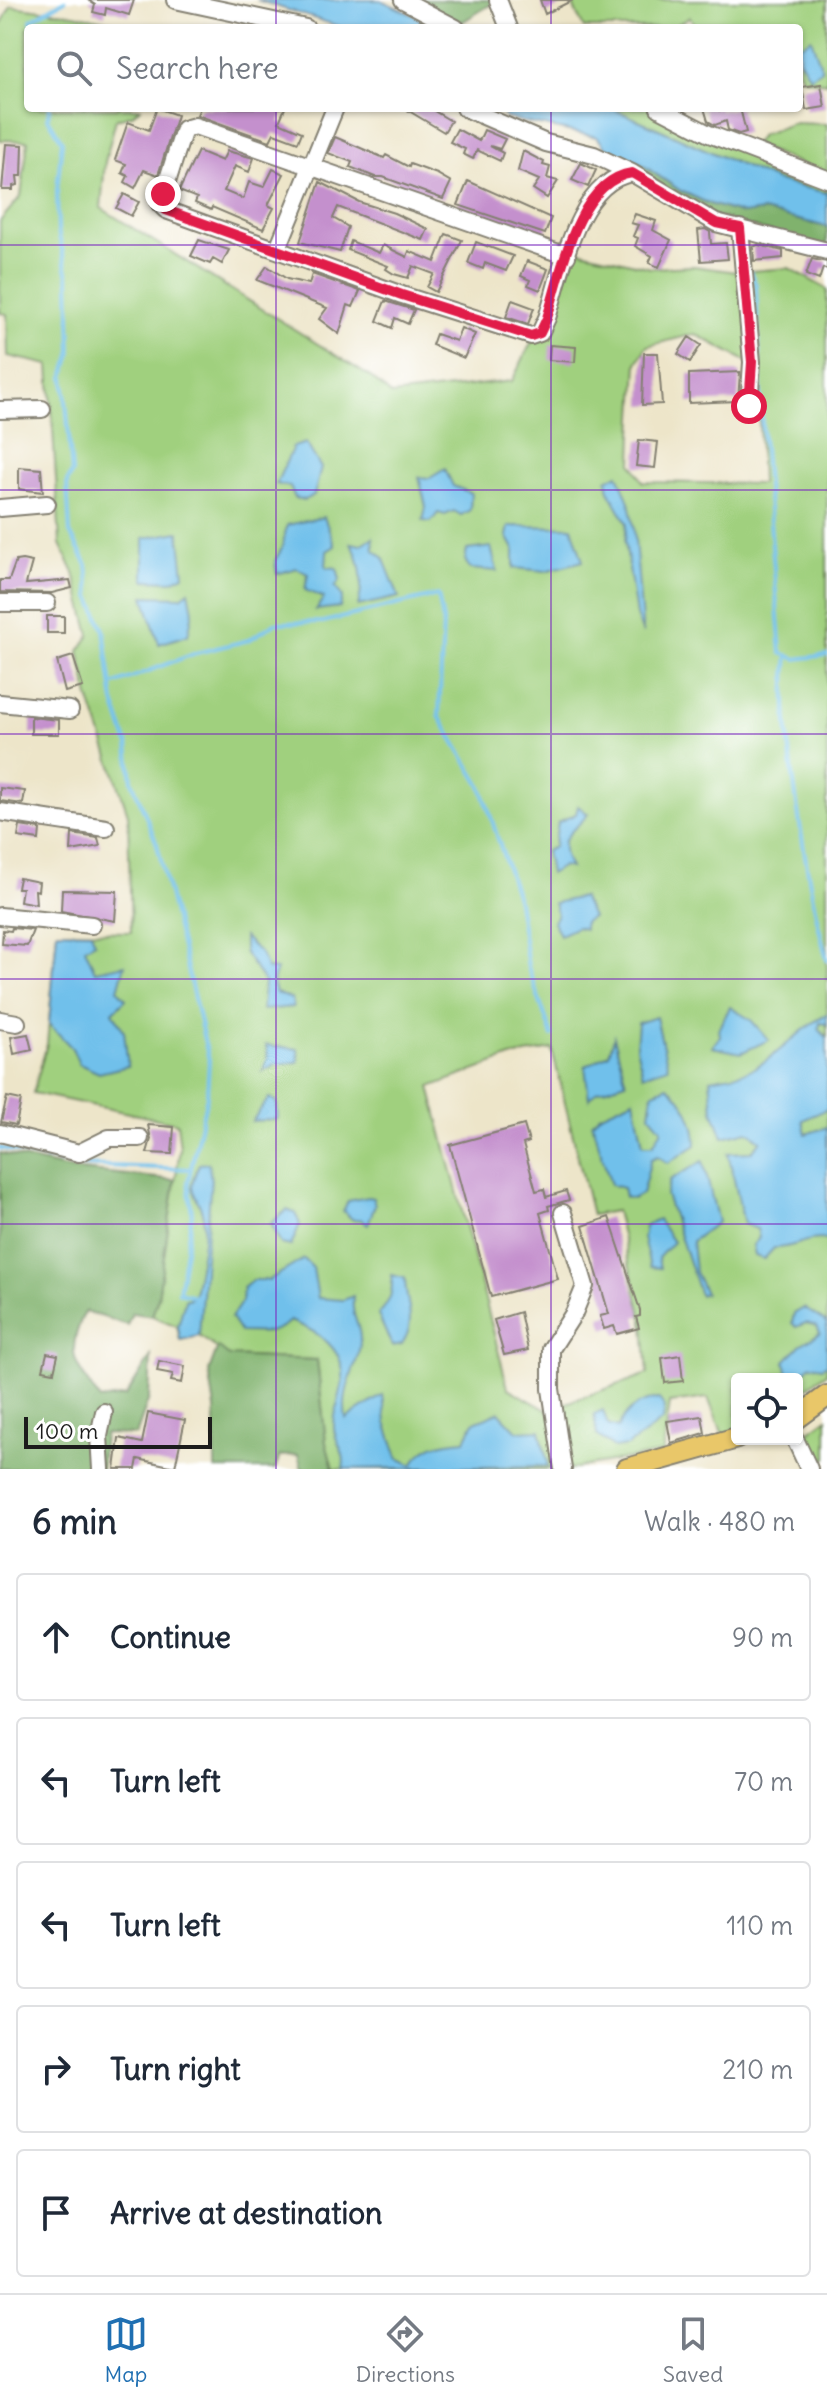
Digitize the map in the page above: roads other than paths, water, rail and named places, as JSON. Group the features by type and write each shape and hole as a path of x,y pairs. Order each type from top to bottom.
{"main road":[{"path":"803,1414 827,1396"},
{"path":"627,1469 731,1440"}],"street":[{"path":"175,0 287,24"},
{"path":"403,0 448,24"},
{"path":"498,0 507,24"},
{"path":"278,248 309,165 333,112"},
{"path":"474,112 546,143 594,155 632,173 705,218 827,251"},
{"path":"667,112 709,134 827,179"},
{"path":"567,256 195,126 184,129 160,204 166,210 402,295 531,336 540,333 567,256 581,213 619,175 632,173"},
{"path":"740,228 752,362 749,406"},
{"path":"0,410 42,409"},
{"path":"0,508 47,504"},
{"path":"0,603 47,603"},
{"path":"0,703 70,710"},
{"path":"0,812 106,828"},
{"path":"0,916 92,925"},
{"path":"0,1133 79,1153 109,1138 140,1138"},
{"path":"563,1213 585,1286 551,1349 551,1389 563,1469"},
{"path":"101,1469 98,1454 104,1412"},
{"path":"798,1445 809,1469"}],"water":[{"path":"257,0 381,0 432,24 332,24"},
{"path":"811,38 822,69 810,77 803,66 803,43"},
{"path":"502,112 620,112 777,181 827,193 827,227 763,211 743,214 710,204 681,191 638,162 608,151 597,137 506,118"},
{"path":"306,443 321,468 314,495 305,500 295,498 290,487 276,484 293,447"},
{"path":"445,469 453,486 471,493 470,510 461,515 454,511 445,515 438,513 431,522 423,521 426,507 419,477 430,478"},
{"path":"618,474 629,502 634,528 643,634 636,615 625,541 627,523 609,491 607,480"},
{"path":"324,517 335,546 327,551 326,567 337,568 340,580 335,587 342,596 340,607 316,610 324,598 305,590 308,574 297,568 277,574 275,561 282,548 287,525"},
{"path":"509,526 572,527 583,561 545,571 514,568 514,549 507,536"},
{"path":"179,532 184,575 172,581 144,580 144,538"},
{"path":"373,537 374,550 383,557 399,597 358,606 361,573 351,543 361,545"},
{"path":"491,547 497,571 470,569 465,560 467,550"},
{"path":"189,591 193,611 188,635 159,644 144,596 181,597"},
{"path":"578,806 588,814 564,842 570,868 563,866 550,874 546,851 554,847 558,822 576,814"},
{"path":"582,897 592,917 584,922 584,929 577,927 560,935 553,922 557,914 554,903"},
{"path":"57,931 91,932 95,942 85,948 95,971 125,965 118,990 126,999 113,1012 124,1031 128,1066 99,1073 79,1064 72,1048 49,1024"},
{"path":"244,937 261,954 267,969 276,970 273,983 276,993 292,999 293,1007 262,1010 264,982 244,952"},
{"path":"730,1007 751,1020 769,1040 741,1053 712,1047 720,1036 719,1028"},
{"path":"827,1014 827,1024 820,1023 819,1029 827,1038 827,1109 803,1120 806,1134 827,1127 827,1240 774,1248 764,1259 755,1256 753,1245 759,1238 757,1229 744,1224 728,1153 751,1152 761,1141 748,1131 723,1137 713,1110 710,1079 754,1068"},
{"path":"656,1017 668,1067 643,1075 636,1047 638,1023"},
{"path":"614,1037 626,1082 597,1091 589,1099 585,1066 609,1054"},
{"path":"266,1045 298,1049 299,1062 274,1065 263,1071 268,1058"},
{"path":"668,1086 689,1112 696,1145 668,1163 658,1156 651,1159 642,1194 632,1199 625,1197 623,1188 611,1185 592,1123 599,1115 634,1099 643,1145 653,1145 662,1129 650,1115 653,1092"},
{"path":"269,1098 277,1102 278,1119 252,1121"},
{"path":"703,1161 718,1222 692,1241 695,1272 705,1293 700,1295 666,1195 670,1180"},
{"path":"208,1163 211,1178 199,1336 180,1340 178,1326 185,1300 194,1296 203,1241 204,1220 192,1186 199,1164"},
{"path":"373,1198 375,1205 368,1224 360,1219 353,1220 343,1211 348,1201"},
{"path":"287,1210 295,1213 300,1224 291,1246 281,1244 271,1223"},
{"path":"658,1220 673,1242 658,1258 660,1268 650,1267 643,1238 645,1226"},
{"path":"304,1259 313,1268 318,1298 343,1300 353,1296 360,1339 346,1396 346,1419 383,1395 386,1422 398,1458 412,1465 434,1445 465,1440 474,1422 499,1412 517,1431 540,1430 548,1466 343,1469 343,1457 334,1428 343,1378 336,1353 315,1333 290,1321 272,1331 240,1332 231,1318 242,1301 243,1288 253,1280 269,1280"},
{"path":"391,1275 405,1278 410,1319 402,1344 392,1346 378,1315 390,1296"},
{"path":"804,1308 827,1323 827,1364 823,1367 811,1365 805,1371 788,1373 785,1361 800,1345 820,1333 817,1326 806,1323 796,1327 792,1323 794,1314"},
{"path":"659,1399 665,1407 663,1420 628,1446 614,1448 597,1435 594,1414 603,1410 608,1425 618,1428 634,1408"}],"waterway":[{"path":"32,24 31,20 65,0"},
{"path":"49,112 48,118 62,141 57,190 58,231 69,281 71,354 64,377 72,473 67,482 70,533 87,565 90,596 104,630 114,702 128,745 132,781 157,844 209,1060 207,1096 188,1182 192,1213 179,1292 194,1296"},
{"path":"751,273 756,285 762,425 781,653 796,659 827,655"},
{"path":"112,685 196,653 249,640 275,623 323,622 438,595 443,621 439,716 481,786 518,901 528,967 552,1036"},
{"path":"788,655 786,706 791,756 808,876 827,960"},
{"path":"0,1148 79,1165 191,1169"}]}
